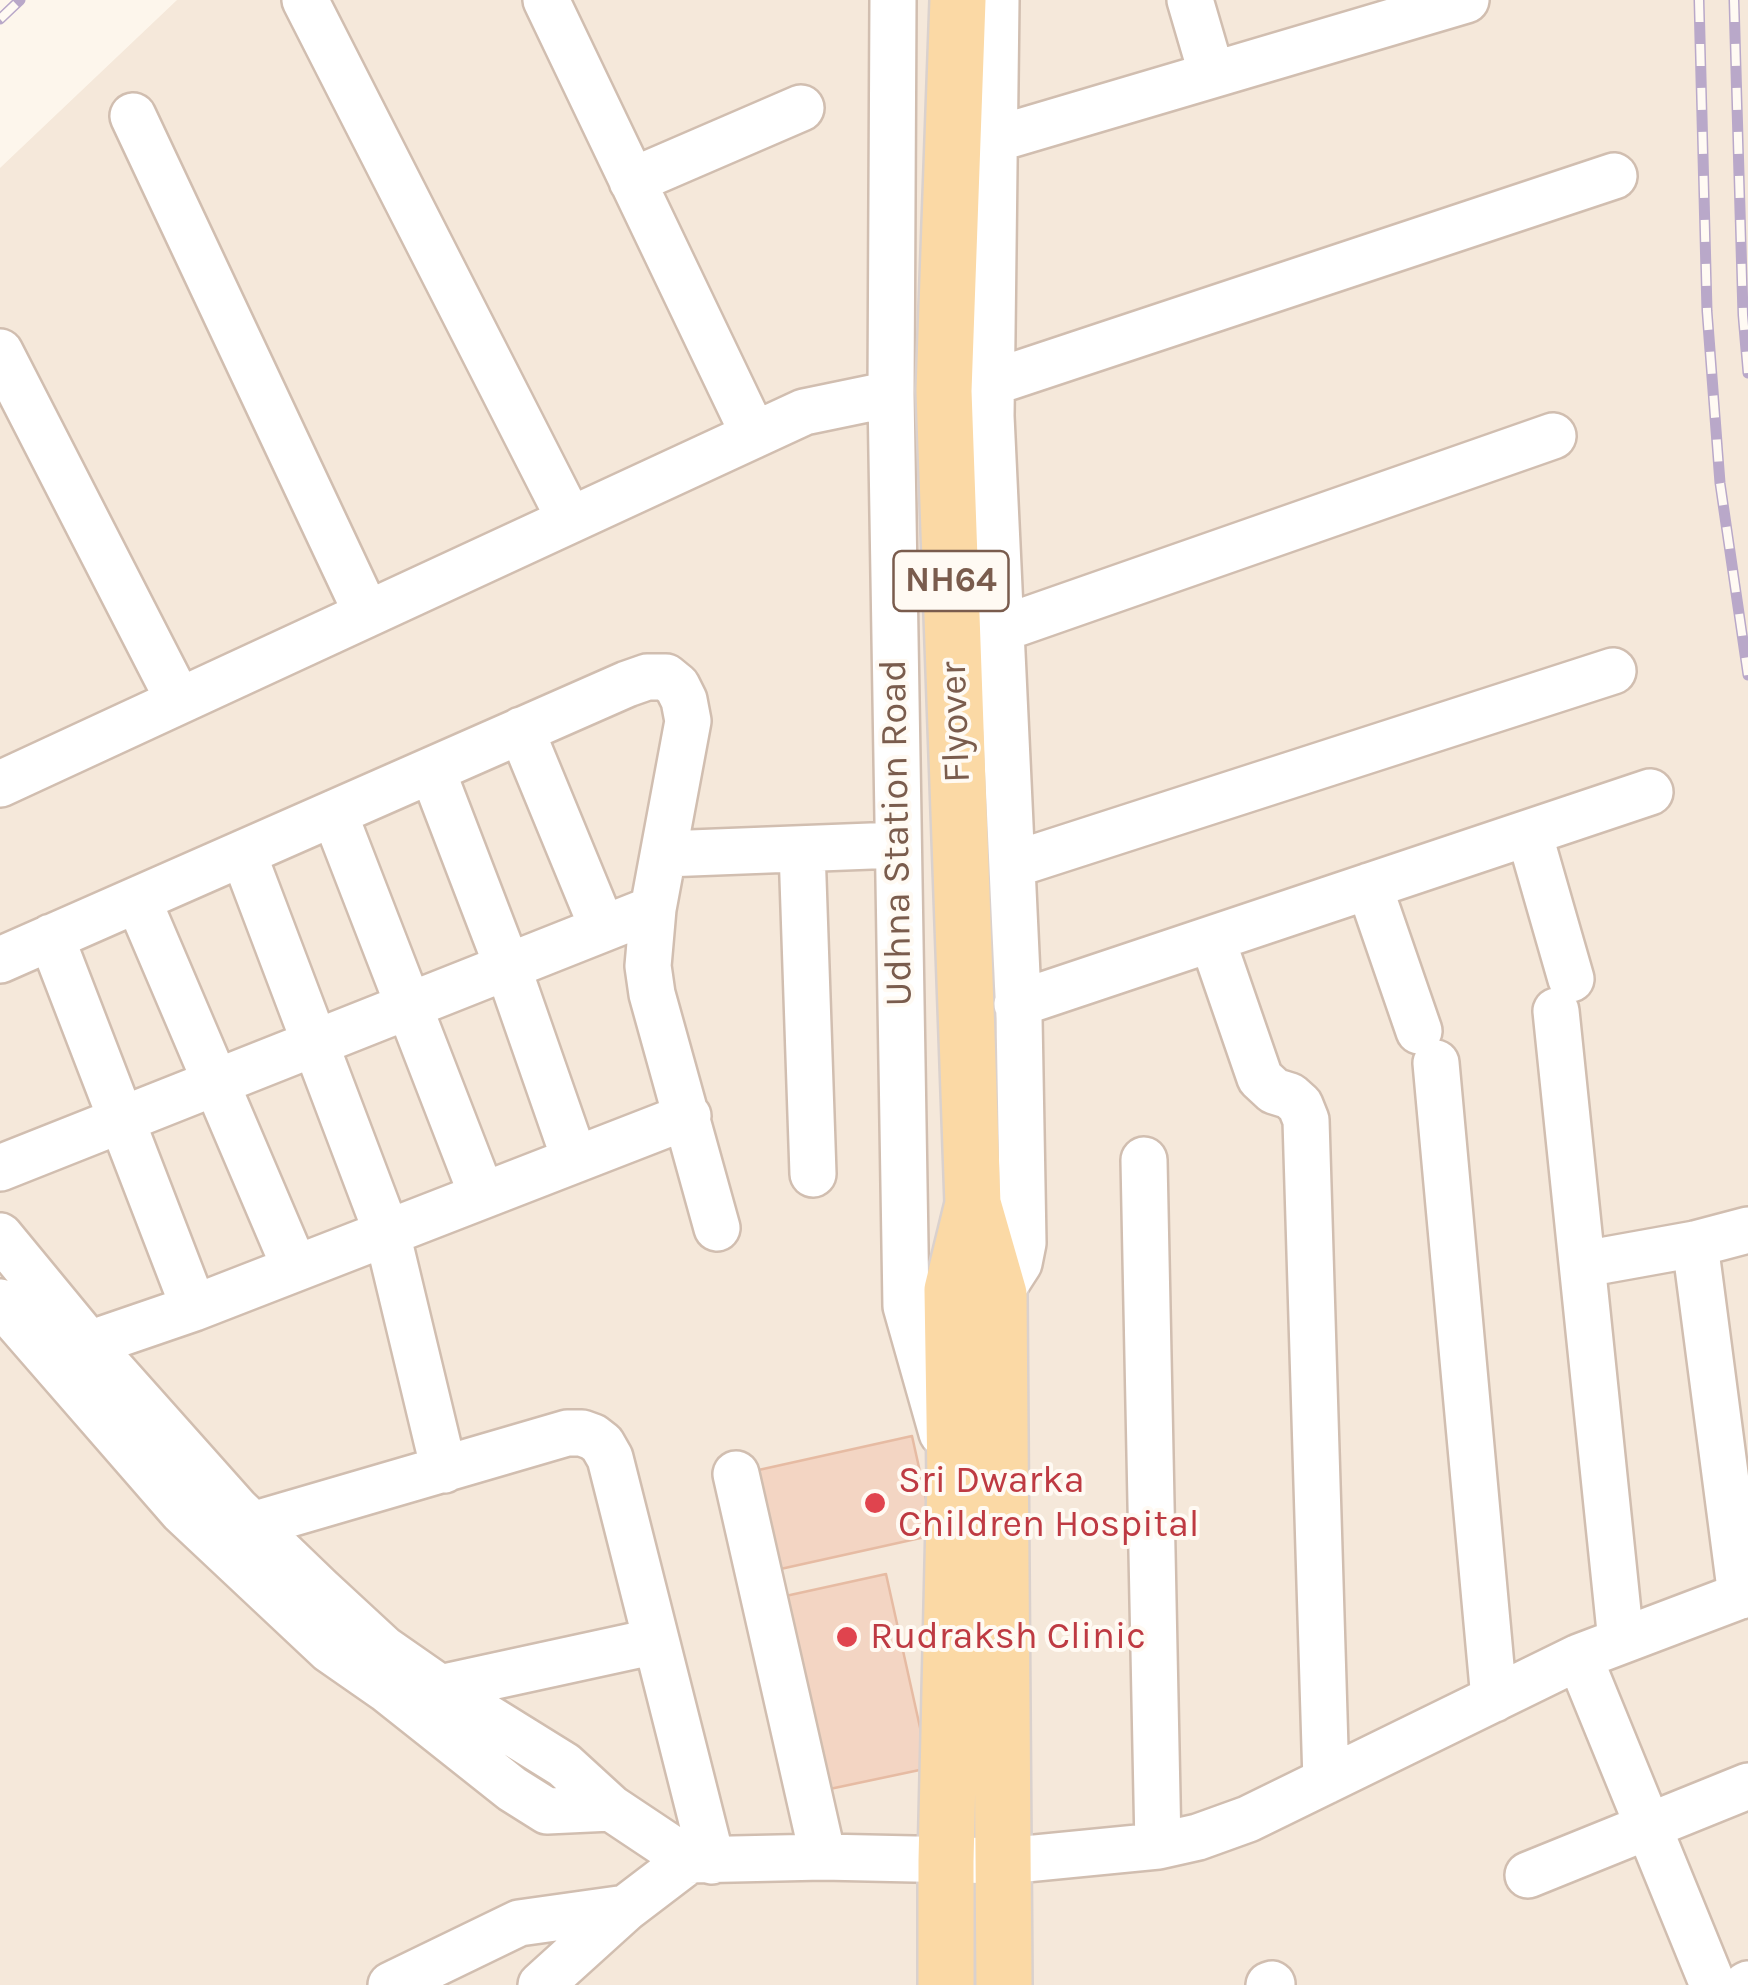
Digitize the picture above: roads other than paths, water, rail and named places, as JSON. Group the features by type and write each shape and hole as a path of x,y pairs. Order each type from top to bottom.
{"main road":[{"name":"Flyover","path":"958,0 944,391 972,1182"},
{"name":"NH64","path":"972,1182 999,1294 1004,1985"},
{"name":"NH64","path":"946,1985 955,1480 952,1290 972,1182"}],"street":[{"path":"305,0 570,520"},
{"path":"546,0 754,436"},
{"name":"Udhna Station Road","path":"893,0 891,394 906,1306 955,1480"},
{"path":"996,0 992,383 1023,1244 1019,1263 999,1294"},
{"path":"1190,0 1212,74"},
{"path":"996,139 1441,4"},
{"path":"632,181 801,108"},
{"path":"133,116 367,614"},
{"path":"992,383 1614,176"},
{"path":"0,352 180,700"},
{"path":"2,779 804,412 891,394"},
{"path":"1001,629 1553,436"},
{"path":"1012,864 1613,672"},
{"path":"0,960 522,730 647,677 666,677 677,686 688,721 652,910 648,966 717,1228"},
{"path":"522,730 602,930"},
{"path":"432,770 508,968 575,1160"},
{"path":"1017,1004 1650,792"},
{"path":"334,813 482,1195"},
{"path":"1529,833 1564,995 1584,1264 1621,1642"},
{"path":"665,854 897,846"},
{"path":"802,848 813,1174"},
{"path":"243,853 387,1232 444,1470"},
{"path":"1369,886 1428,1048 1494,1699"},
{"path":"138,900 294,1268"},
{"path":"0,1168 652,910"},
{"path":"51,937 194,1308"},
{"path":"1212,939 1260,1078 1300,1105 1306,1120 1326,1781"},
{"path":"90,1344 194,1308 688,1116"},
{"path":"1144,1160 1158,1846"},
{"path":"1584,1264 1748,1230"},
{"path":"0,1236 90,1344 252,1525 384,1648 440,1688 564,1764 611,1808 701,1861"},
{"path":"541,1985 626,1908 701,1861 824,1857 1005,1860 1158,1846 1248,1819 1579,1657 1744,1595 1695,1244"},
{"path":"0,1302 182,1511 330,1650 512,1789 547,1811 611,1808"},
{"path":"252,1525 567,1434 582,1433 602,1444 610,1458 656,1641 701,1861"},
{"path":"736,1474 824,1857"},
{"path":"440,1688 656,1641"},
{"path":"1579,1657 1713,1985"},
{"path":"1528,1875 1748,1786"},
{"path":"390,1985 519,1923 626,1908"}],"railway":[{"path":"0,19 20,0"},
{"path":"1699,0 1707,311 1720,483 1748,675"},
{"path":"1734,0 1748,373"}],"place":[{"name":"Sri Dwarka Children Hospital","path":"875,1503"},
{"name":"Rudraksh Clinic","path":"847,1637"}]}
